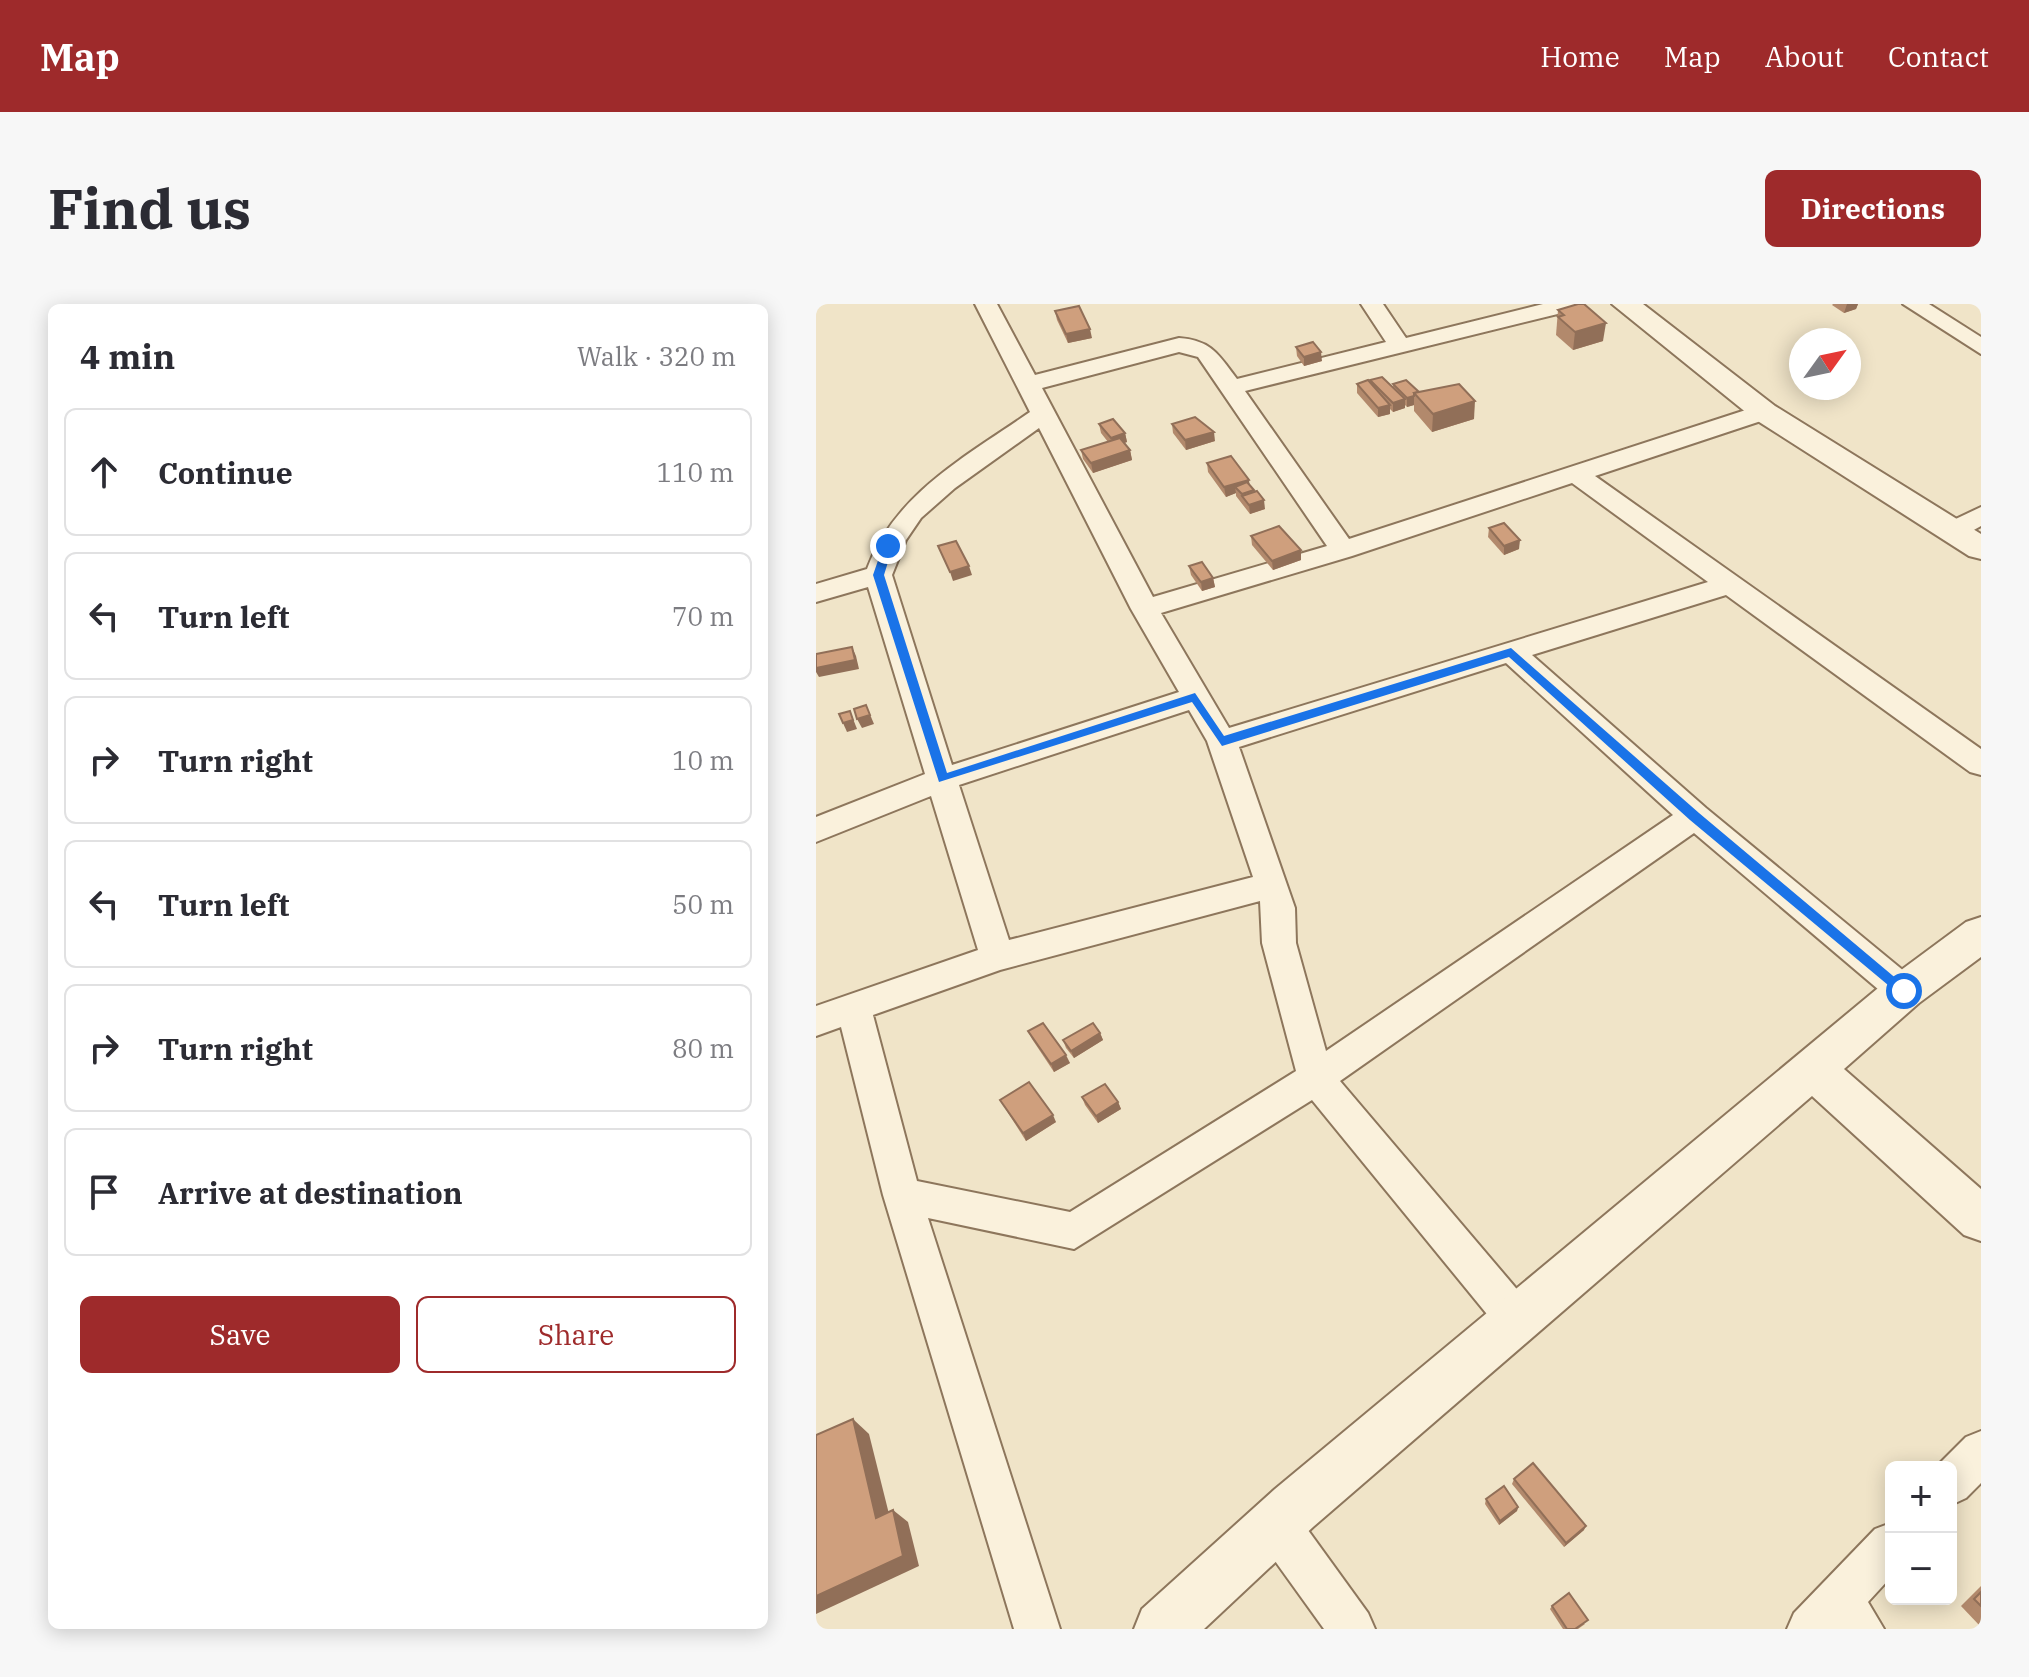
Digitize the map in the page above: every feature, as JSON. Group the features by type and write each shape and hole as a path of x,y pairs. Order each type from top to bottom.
{"street":[{"path":"986,304 1145,609 1222,741 1279,908 1279,943 1316,1078 1518,1321"},
{"path":"1372,304 1400,346"},
{"path":"1229,388 1570,304"},
{"path":"1626,304 1764,412 1981,549"},
{"path":"1914,304 1981,347"},
{"path":"1026,385 1179,345 1194,346 1206,352 1343,550"},
{"path":"1145,609 1343,550 1764,412"},
{"path":"997,957 878,575 888,546 901,526 925,502 1042,415"},
{"path":"1576,474 1981,764"},
{"path":"1952,531 1981,515"},
{"path":"816,593 878,575"},
{"path":"1222,741 1727,585"},
{"path":"1511,652 1695,816 1904,991"},
{"path":"816,830 943,779 1195,697"},
{"path":"902,1195 1074,1231 1316,1078 1695,816"},
{"path":"816,1021 997,957 1272,885"},
{"path":"1162,1629 1276,1524 1904,991 1981,934"},
{"path":"854,1008 902,1195 1037,1629"},
{"path":"1813,1069 1981,1219"},
{"path":"1957,1477 1981,1452"},
{"path":"1276,1524 1352,1629"},
{"path":"1836,1620 1885,1553"}],"building":[{"path":"1584,304 1606,323 1575,332 1558,317 1564,315 1558,310"},
{"path":"1079,306 1090,329 1066,334 1055,311"},
{"path":"1313,342 1321,352 1304,357 1296,347"},
{"path":"1382,377 1405,399 1393,403 1370,380"},
{"path":"1368,380 1390,405 1378,408 1357,384"},
{"path":"1406,380 1419,392 1407,398 1393,384"},
{"path":"1459,384 1475,401 1433,414 1414,393"},
{"path":"1195,417 1214,432 1185,440 1172,424"},
{"path":"1113,419 1125,433 1111,438 1099,424"},
{"path":"1120,438 1130,450 1091,463 1081,450"},
{"path":"1231,456 1249,480 1224,487 1207,463"},
{"path":"1247,482 1254,490 1242,494 1235,487"},
{"path":"1257,491 1264,500 1249,505 1242,496"},
{"path":"1504,523 1520,540 1504,546 1489,528"},
{"path":"1279,526 1301,550 1272,561 1251,536"},
{"path":"956,541 969,566 950,572 938,546"},
{"path":"1202,562 1213,578 1201,582 1189,566"},
{"path":"852,647 855,660 816,668 816,654"},
{"path":"866,705 870,715 857,719 854,709"},
{"path":"850,711 853,720 843,723 839,714"},
{"path":"1043,1023 1066,1055 1051,1064 1028,1031"},
{"path":"1093,1023 1100,1033 1071,1051 1063,1040"},
{"path":"1029,1082 1053,1115 1023,1133 1000,1100"},
{"path":"1105,1084 1118,1102 1096,1116 1082,1097"},
{"path":"853,1419 876,1518 893,1510 903,1556 816,1596 816,1435"},
{"path":"1533,1463 1586,1526 1566,1543 1514,1479"},
{"path":"1504,1486 1518,1507 1500,1521 1486,1499"},
{"path":"1981,1592 1981,1606 1974,1599"},
{"path":"1569,1593 1588,1620 1575,1629 1567,1629 1552,1606"}],"route":[{"path":"888,546 878,575 943,779 1195,697 1222,741 1511,652 1695,816 1904,991"}]}
